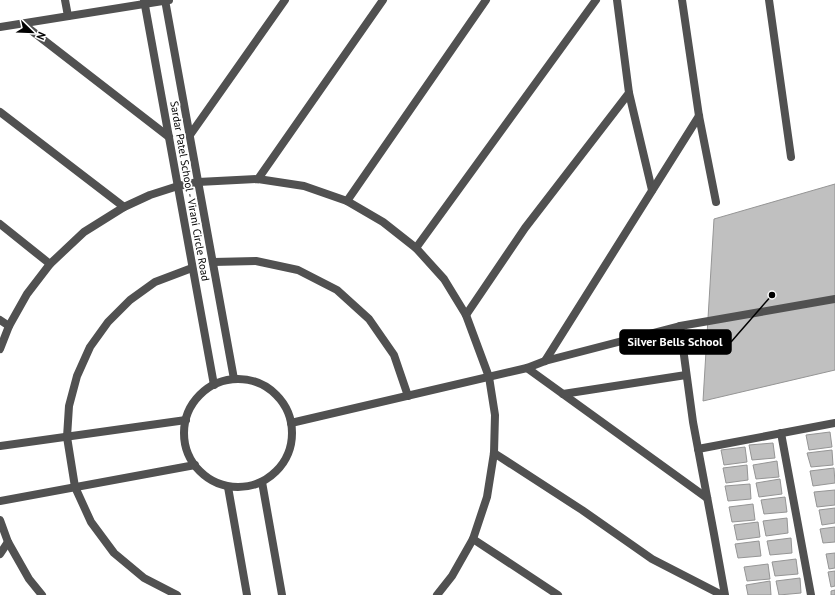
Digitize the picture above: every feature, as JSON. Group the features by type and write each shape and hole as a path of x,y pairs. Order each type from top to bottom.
{"street":[{"path":"65,0 68,16"},
{"path":"0,27 145,2 167,0 234,379"},
{"path":"190,134 285,0"},
{"path":"258,179 383,0"},
{"path":"347,201 486,0"},
{"path":"416,248 596,0"},
{"path":"617,0 629,93 652,190"},
{"path":"682,0 699,116 716,202"},
{"path":"769,0 791,157"},
{"name":"Sardar Patel School - Virani Circle Road","path":"145,2 214,385"},
{"path":"23,24 169,137"},
{"path":"466,315 525,228 629,93"},
{"path":"0,112 124,207"},
{"path":"545,361 699,116"},
{"path":"0,349 9,326 27,294 50,264 84,232 124,207 150,195 178,186 198,182 258,179 304,186 347,201 383,222 416,248 444,279 466,315 489,377 495,415 494,453 487,497 473,539 452,576 437,595"},
{"path":"0,224 50,264"},
{"path":"213,262 256,261 298,270 337,290 369,319 394,355 408,396"},
{"path":"177,595 144,578 114,553 91,522 75,487 67,437 69,406 77,376 90,348 108,322 130,300 155,282 192,268"},
{"path":"291,423 527,368 545,361 680,326 835,299"},
{"path":"0,320 9,326"},
{"path":"680,326 693,422 723,595"},
{"path":"527,368 707,498"},
{"path":"563,394 686,375"},
{"path":"234,379 249,380 264,386 277,395 286,408 291,423 292,437 290,450 283,463 274,474 262,482 239,488 228,487 215,482 204,475 194,465 187,451 184,435 186,420 192,406 201,394 214,385 223,381 234,379"},
{"path":"0,446 186,420"},
{"path":"698,449 835,424"},
{"path":"781,433 812,595"},
{"path":"494,453 582,510 652,559 723,595"},
{"path":"0,501 194,465"},
{"path":"262,482 282,595"},
{"path":"228,487 247,595"},
{"path":"0,520 8,542 29,579 42,595"},
{"path":"473,539 558,595"},
{"path":"0,554 8,542"}],"building":[{"path":"835,184 835,370 703,401 714,219"},
{"path":"830,432 832,447 809,450 806,435"},
{"path":"773,443 775,458 752,460 749,445"},
{"path":"745,447 747,462 724,465 721,450"},
{"path":"832,450 833,465 811,467 807,453"},
{"path":"777,461 779,477 756,479 753,465"},
{"path":"747,465 748,480 726,483 723,468"},
{"path":"834,468 835,483 813,486 810,471"},
{"path":"780,479 782,494 759,497 756,483"},
{"path":"750,484 751,499 728,501 725,486"},
{"path":"835,490 835,505 817,507 814,492"},
{"path":"785,497 787,512 764,514 761,500"},
{"path":"753,504 755,520 732,522 729,507"},
{"path":"835,508 835,523 822,525 819,510"},
{"path":"787,518 788,533 766,536 763,521"},
{"path":"758,522 760,537 737,540 734,525"},
{"path":"835,527 835,542 823,543 820,529"},
{"path":"791,538 792,553 770,555 767,541"},
{"path":"759,541 761,556 738,558 735,544"},
{"path":"835,553 835,568 829,569 826,554"},
{"path":"796,559 798,574 775,576 772,562"},
{"path":"768,564 770,579 747,581 744,567"},
{"path":"835,571 835,586 831,587 828,572"},
{"path":"800,578 801,593 779,595 776,581"},
{"path":"770,581 771,595 748,595 746,585"},
{"path":"835,590 835,595 831,595 831,591"}],"place":[{"name":"Silver Bells School","path":"772,295"}]}
